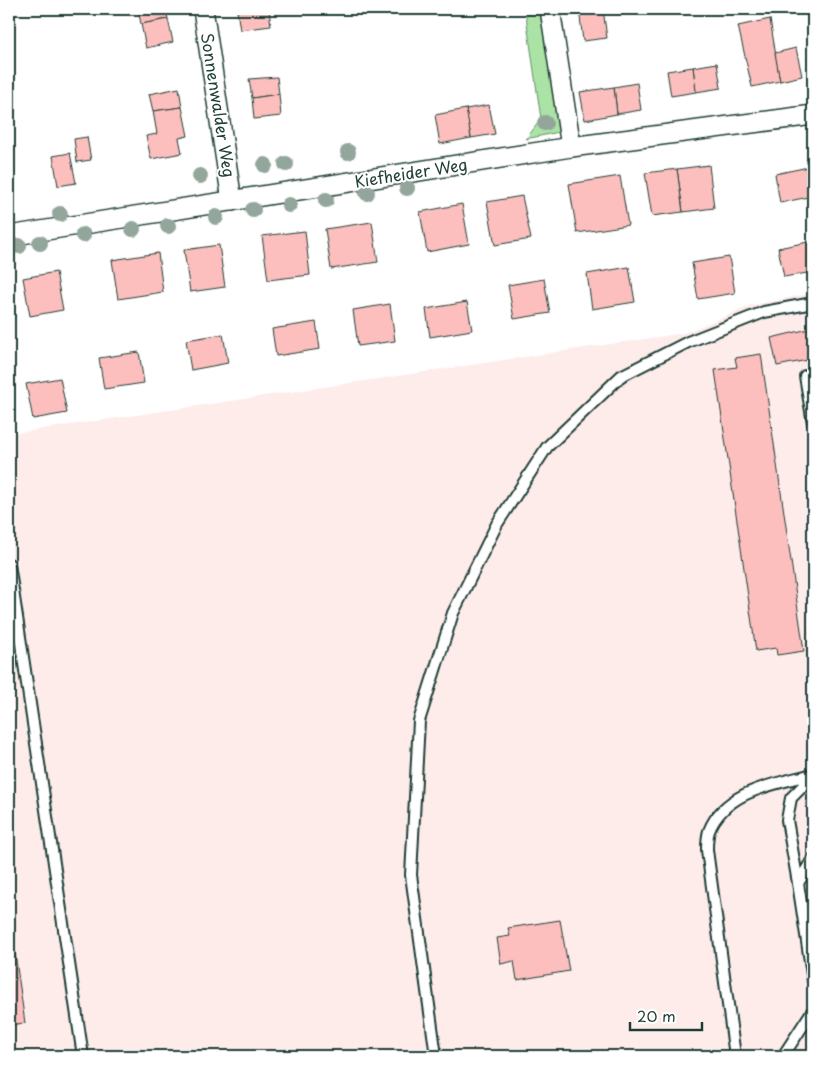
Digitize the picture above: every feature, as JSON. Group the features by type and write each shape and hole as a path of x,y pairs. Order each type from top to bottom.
{"street":[{"name":"Sonnenwalder Weg","path":"203,9 232,201"},
{"path":"550,9 571,147"},
{"name":"Kiefheider Weg","path":"9,236 571,147 813,116"}],"lane":[{"path":"436,1056 411,875 419,721 453,613 497,524 547,447 621,376 688,342 764,312 813,303"},
{"path":"813,375 806,376 813,423"},
{"path":"9,564 84,1056"},
{"path":"813,775 791,798 787,820 813,981"},
{"path":"736,1056 707,850 708,832 718,815 733,800 749,793 813,775"},
{"path":"798,883 813,859"},
{"path":"783,1056 813,1010"}],"shaded area":[{"path":"813,293 813,1056 9,1056 9,434 684,333 752,305"}],"green space":[{"path":"525,9 540,9 559,132 526,139 541,119"}],"building":[{"path":"138,9 166,9 168,19 141,24"},
{"path":"269,9 271,26 240,30 237,11"},
{"path":"579,9 603,9 607,38 583,41"},
{"path":"168,19 173,42 146,48 141,24"},
{"path":"770,19 780,81 752,87 738,26"},
{"path":"796,48 802,76 780,81 775,53"},
{"path":"717,63 721,88 696,92 693,67"},
{"path":"693,67 696,92 671,96 667,71"},
{"path":"277,77 279,94 252,98 249,79"},
{"path":"637,83 641,110 617,114 614,87"},
{"path":"614,87 617,114 585,120 580,92"},
{"path":"179,88 182,107 153,111 149,94"},
{"path":"279,94 281,116 254,119 252,98"},
{"path":"489,105 495,134 471,138 466,109"},
{"path":"182,107 188,136 179,138 182,153 151,159 146,136 157,134 153,111"},
{"path":"466,109 471,138 440,144 435,115"},
{"path":"87,137 91,160 77,162 74,139"},
{"path":"70,153 76,183 58,186 53,156"},
{"path":"709,165 714,208 683,212 677,169"},
{"path":"813,166 813,196 780,203 775,174"},
{"path":"677,169 683,212 652,216 645,173"},
{"path":"620,176 628,225 577,233 569,184"},
{"path":"522,196 531,239 495,245 487,202"},
{"path":"462,204 469,244 427,252 420,212"},
{"path":"372,222 378,262 331,269 325,229"},
{"path":"305,231 310,275 268,280 262,236"},
{"path":"813,241 813,272 784,277 778,248"},
{"path":"219,245 225,287 190,292 184,250"},
{"path":"158,253 163,292 118,299 112,260"},
{"path":"729,257 735,293 698,299 692,263"},
{"path":"629,267 635,302 592,309 587,274"},
{"path":"56,272 63,310 30,316 23,278"},
{"path":"544,279 550,313 514,319 508,285"},
{"path":"467,302 472,330 430,337 426,309"},
{"path":"390,304 395,341 358,346 353,310"},
{"path":"316,322 320,349 276,356 272,329"},
{"path":"813,328 813,359 777,366 771,338"},
{"path":"223,334 228,363 191,370 186,340"},
{"path":"139,352 144,383 104,389 99,358"},
{"path":"761,354 804,651 777,655 776,648 756,651 715,370 737,367 735,358"},
{"path":"60,378 67,413 33,419 26,384"},
{"path":"9,911 25,1023 9,1025"},
{"path":"560,920 569,971 517,980 514,961 501,964 497,938 510,936 508,928"}]}
